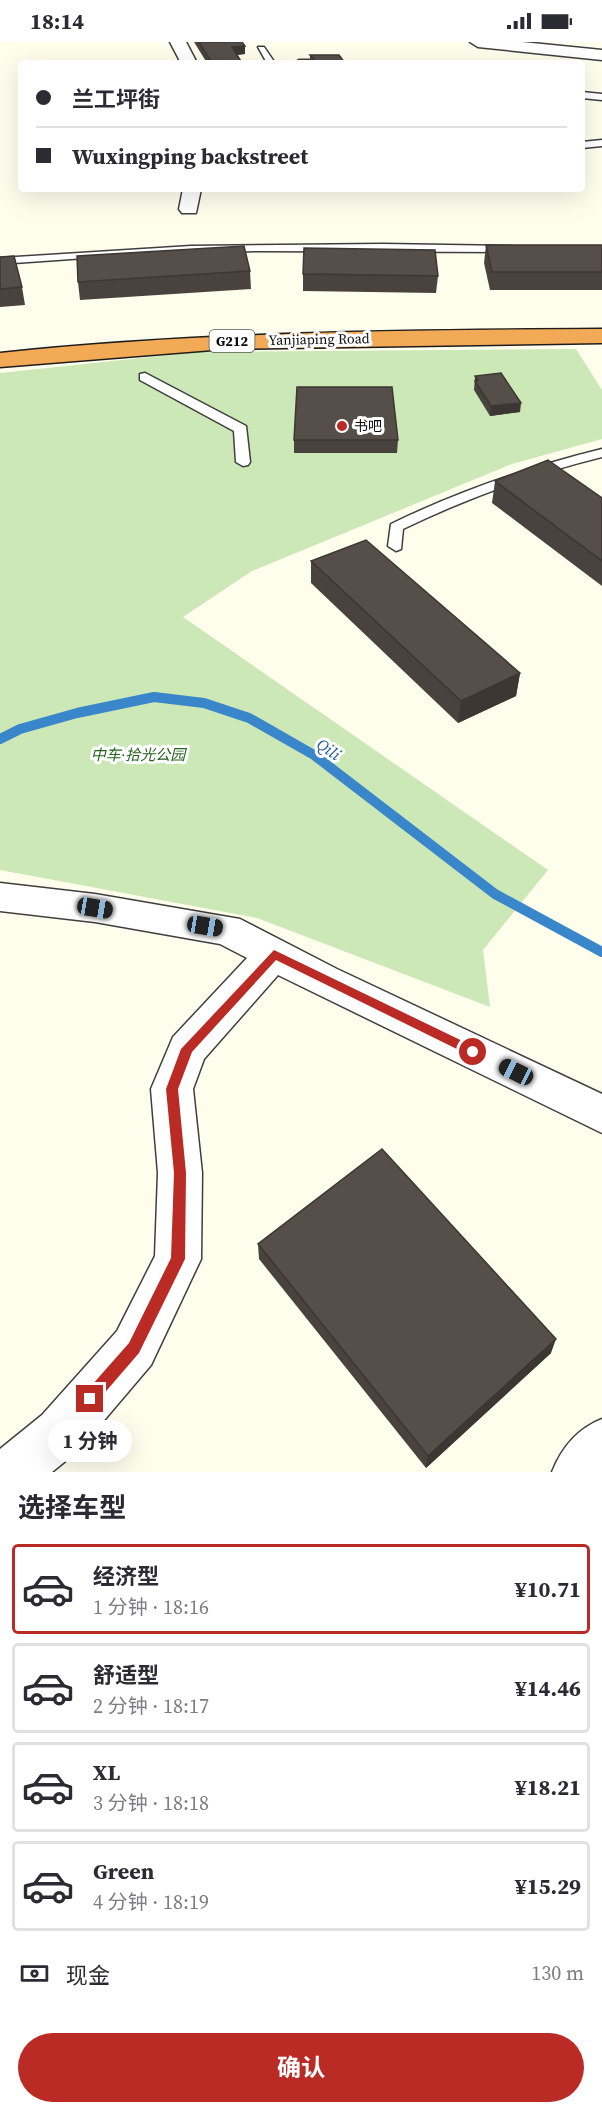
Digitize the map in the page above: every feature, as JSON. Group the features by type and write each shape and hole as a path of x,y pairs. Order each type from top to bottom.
{"highway":[{"name":"Yanjiaping Road","path":"0,344 154,328 244,324 602,319"},
{"name":"Yanjiaping Road","path":"0,360 156,344 256,340 602,336"}],"street":[{"path":"178,42 187,60"},
{"path":"478,42 543,45 602,55"},
{"path":"189,209 192,192"},
{"path":"0,897 95,908 226,930 602,1114"},
{"path":"12,1472 60,1433 134,1348 178,1259 180,1173 172,1089 187,1049 274,954"}],"lane":[{"path":"261,49 269,60"},
{"path":"585,94 602,97"},
{"path":"585,145 602,143"},
{"path":"0,261 268,247 521,249"},
{"path":"145,377 241,429 243,462"},
{"path":"396,546 396,527 433,508 553,464 602,453"}],"green space":[{"name":"中车·拾光公园","path":"576,349 602,390 602,439 512,464 252,571 183,617 548,870 483,950 490,1007 257,918 0,870 0,373 197,352"}],"building":[{"path":"199,42 242,42 245,46 232,47 240,60 210,60"},
{"path":"310,55 339,55 343,60 314,60"},
{"path":"486,245 602,245 602,272 492,272"},
{"path":"244,246 250,271 78,282 77,256"},
{"path":"304,248 435,250 438,276 303,274"},
{"path":"14,256 22,287 0,289 0,257"},
{"path":"501,373 521,403 491,406 475,381 478,380 475,376"},
{"name":"书吧","path":"297,387 392,387 398,440 294,440"},
{"path":"548,460 602,498 602,561 495,481"},
{"path":"366,540 520,673 461,701 311,561"},
{"path":"382,1149 556,1339 428,1456 258,1244"}],"waterway":[{"name":"Qili","path":"0,739 20,729 77,713 154,697 204,703 249,718 314,755 495,894 602,952"}],"place":[{"name":"书吧","path":"342,426"}],"route":[{"path":"90,1399 134,1348 178,1259 180,1173 172,1089 187,1049 274,954 473,1052"}]}
